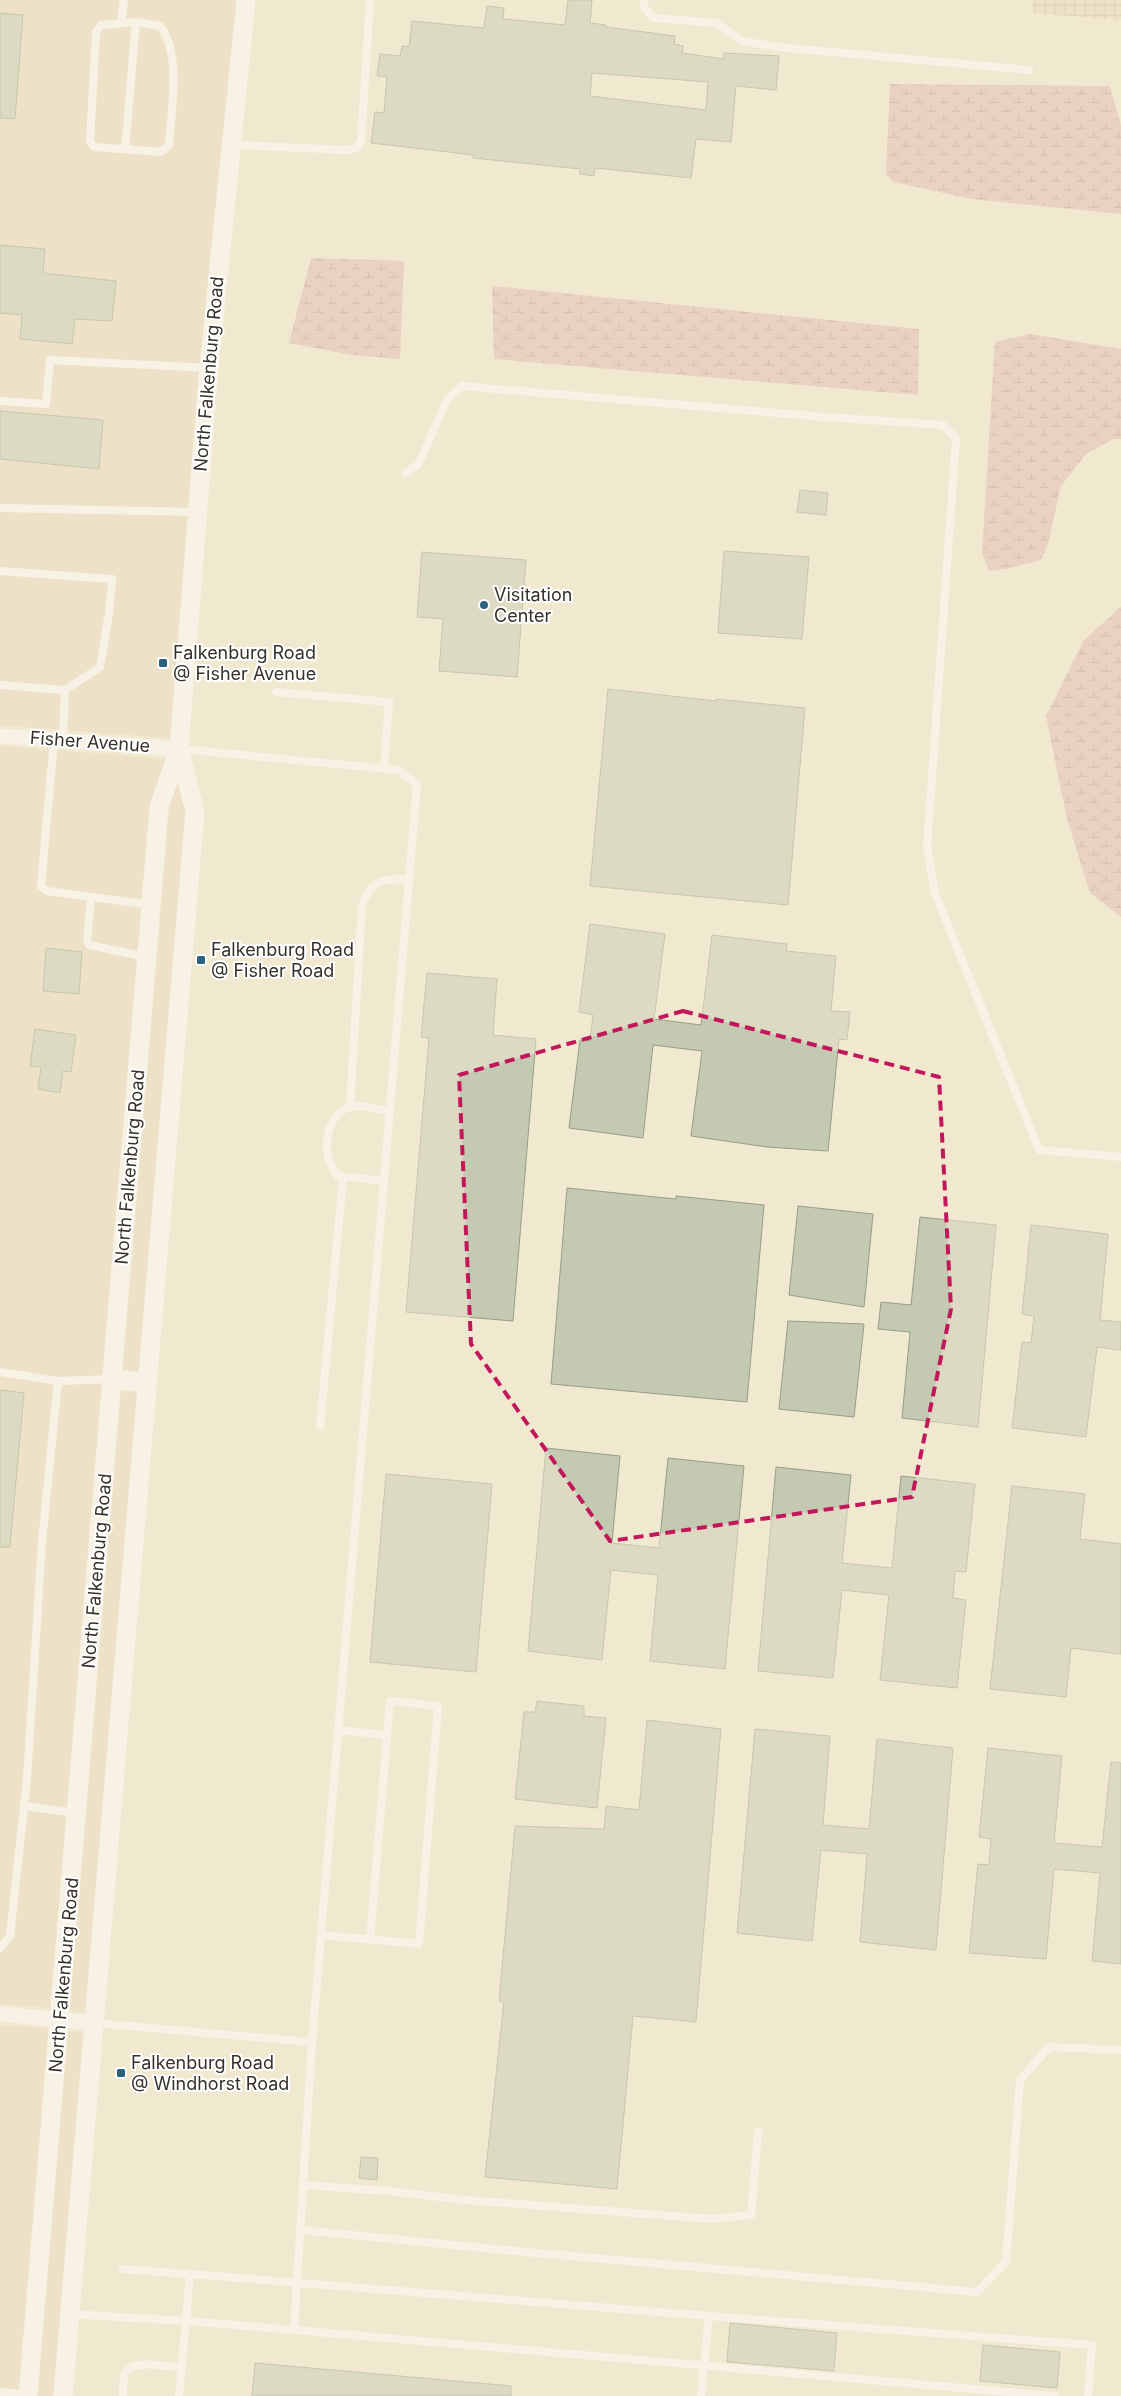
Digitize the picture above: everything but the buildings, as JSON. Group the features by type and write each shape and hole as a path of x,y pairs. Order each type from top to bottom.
{"street":[{"name":"North Falkenburg Road","path":"28,2396 151,905 160,807 179,749 208,368 246,0"},
{"name":"Fisher Avenue","path":"0,736 179,749"},
{"name":"North Falkenburg Road","path":"63,2396 195,811 179,749"},
{"path":"113,1379 147,1383"},
{"path":"0,2014 93,2023"}],"lane":[{"path":"120,24 124,0"},
{"path":"231,144 348,150 356,148 360,142 370,0"},
{"path":"644,0 644,7 653,18 716,23 742,41 863,56 1029,70"},
{"path":"125,149 136,22"},
{"path":"136,22 160,26 165,32 174,71 169,145 161,152 94,147 90,142 96,32 101,25 120,24 136,22"},
{"path":"0,401 46,404 50,360 208,368"},
{"path":"406,473 419,463 447,400 461,386 824,417 943,424 956,438 927,848 935,894 1039,1150 1121,1157"},
{"path":"0,508 197,512"},
{"path":"0,572 112,579 100,667 65,690 0,685"},
{"path":"65,690 41,886 47,891 151,905"},
{"path":"276,692 389,702 384,769"},
{"path":"179,749 399,770 417,785 312,2042 294,2330"},
{"path":"350,1106 362,906 365,894 373,885 385,879 409,879"},
{"path":"91,898 86,940 89,945 147,957"},
{"path":"384,1181 338,1176 333,1169 328,1155 327,1141 331,1124 339,1113 350,1106 390,1111"},
{"path":"320,1427 343,1177"},
{"path":"0,1372 58,1381 113,1379"},
{"path":"0,1948 10,1936 24,1806 42,1542 58,1381"},
{"path":"321,1935 419,1944 438,1706 390,1701 370,1939"},
{"path":"338,1730 387,1735"},
{"path":"24,1806 77,1813"},
{"path":"93,2023 312,2042"},
{"path":"300,2230 977,2292 1006,2262 1020,2080 1049,2048 1121,2050"},
{"path":"303,2185 711,2219 751,2215 758,2132"},
{"path":"123,2269 1092,2345 1088,2396"},
{"path":"179,2396 190,2274"},
{"path":"70,2314 186,2321 1054,2396"},
{"path":"701,2396 709,2316"},
{"path":"123,2396 124,2375 128,2368 136,2364 182,2368"},
{"path":"0,2392 28,2396"}],"highlighted area":[{"path":"683,1011 939,1077 951,1309 912,1497 610,1541 471,1344 459,1075"}],"shaded area":[{"path":"0,0 237,0 199,367 171,738 0,725"},
{"path":"1033,0 1121,0 1121,20 1031,13"},
{"path":"0,746 166,759 52,2008 0,2004"},
{"path":"178,782 185,812 139,1371 123,1370 169,809"},
{"path":"121,1391 137,1392 85,2012 70,2010"},
{"path":"0,2025 50,2029 19,2396 0,2396"},
{"path":"68,2031 83,2033 53,2396 37,2396"}],"green space":[{"path":"890,84 1110,86 1121,126 1121,214 971,199 893,182 886,174"},
{"path":"311,258 404,261 400,359 352,355 289,343"},
{"path":"492,286 919,329 918,395 494,359"},
{"path":"1030,334 1121,349 1121,439 1113,439 1086,454 1061,486 1048,544 1041,560 1007,569 989,571 982,553 995,342"},
{"path":"1121,607 1121,917 1090,893 1067,819 1046,716 1084,640"}],"place":[{"name":"Visitation Center","path":"484,605"},
{"name":"Falkenburg Road @ Fisher Avenue","path":"163,663"},
{"name":"Falkenburg Road @ Fisher Road","path":"201,960"},
{"name":"Falkenburg Road @ Windhorst Road","path":"121,2073"}]}
